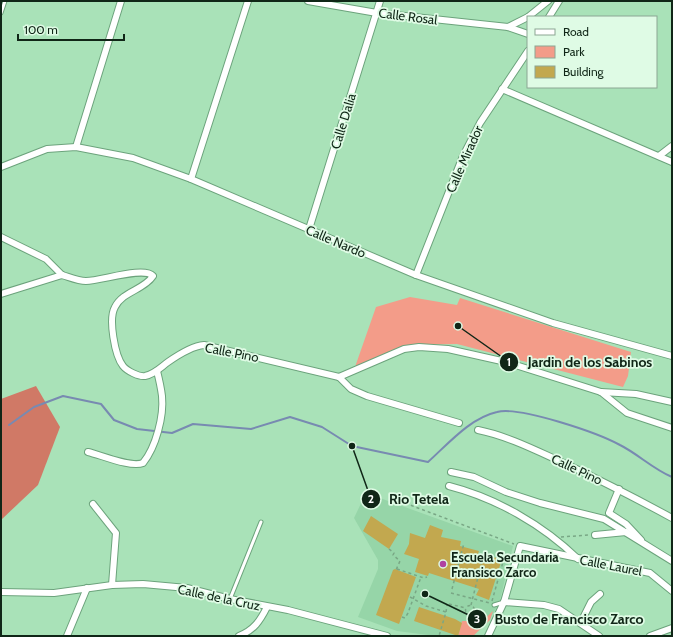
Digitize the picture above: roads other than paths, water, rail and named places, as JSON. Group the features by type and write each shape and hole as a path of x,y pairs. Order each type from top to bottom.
{"street":[{"path":"76,147 121,1"},
{"path":"191,179 248,1"},
{"name":"Calle Rosal","path":"308,1 377,13 508,27 527,34"},
{"name":"Calle Dalia","path":"309,230 380,1"},
{"path":"529,16 548,1"},
{"path":"550,16 559,1"},
{"path":"508,27 527,18"},
{"name":"Calle Mirador","path":"416,274 463,156 480,124 527,52"},
{"path":"502,89 672,162"},
{"path":"659,156 672,146"},
{"name":"Calle Nardo","path":"1,167 47,149 76,147 133,158 191,179 416,274 553,323 672,356"},
{"path":"1,237 46,259 62,275 1,294"},
{"name":"Calle Pino","path":"62,275 85,281 106,279 138,272 146,272 153,276 149,281 123,297 115,306 113,312 112,329 119,358 125,369 144,376 157,371 169,361 194,348 204,345 339,377"},
{"path":"460,423 367,396 351,389 339,377 404,349 448,349 506,362 601,392 636,394 672,402"},
{"path":"88,452 138,465 143,463 154,442 161,415 162,396 157,371"},
{"path":"601,392 627,413 672,428"},
{"name":"Calle Pino","path":"478,430 492,433 534,449 619,489 672,518"},
{"name":"Calle Laurel","path":"451,472 482,480 506,492 540,503 604,519 626,532 645,546 672,561"},
{"path":"449,486 465,490 529,522 553,537 578,559"},
{"path":"619,489 609,513 629,527 645,546"},
{"path":"93,504 116,533 112,585"},
{"path":"595,534 626,532"},
{"name":"Calle Laurel","path":"504,602 520,546 650,573 672,591"},
{"name":"Calle de la Cruz","path":"1,592 54,592 112,585 142,584 187,588 387,636"},
{"path":"67,636 87,588"},
{"path":"580,622 591,602 600,594"},
{"path":"488,636 504,602 544,605 559,609 599,636"},
{"path":"239,636 252,629 259,623 268,607"},
{"path":"650,636 672,628"}],"lane":[{"path":"1,13 5,1"},
{"path":"230,599 261,522"},
{"path":"494,605 504,602"}],"waterway":[{"path":"9,425 34,407 63,396 101,404 114,420 137,429 172,433 193,424 251,429 290,417 322,427 352,446 428,462 460,432 478,420 487,415 508,411 523,413 559,422 595,434 627,449 658,470 672,477"}],"place":[{"name":"Jardin de los Sabinos","path":"458,326"},
{"name":"Rio Tetela","path":"352,446"},
{"name":"Escuela Secundaria Fransisco Zarco","path":"443,564"},
{"name":"Busto de Francisco Zarco","path":"425,594"}]}
